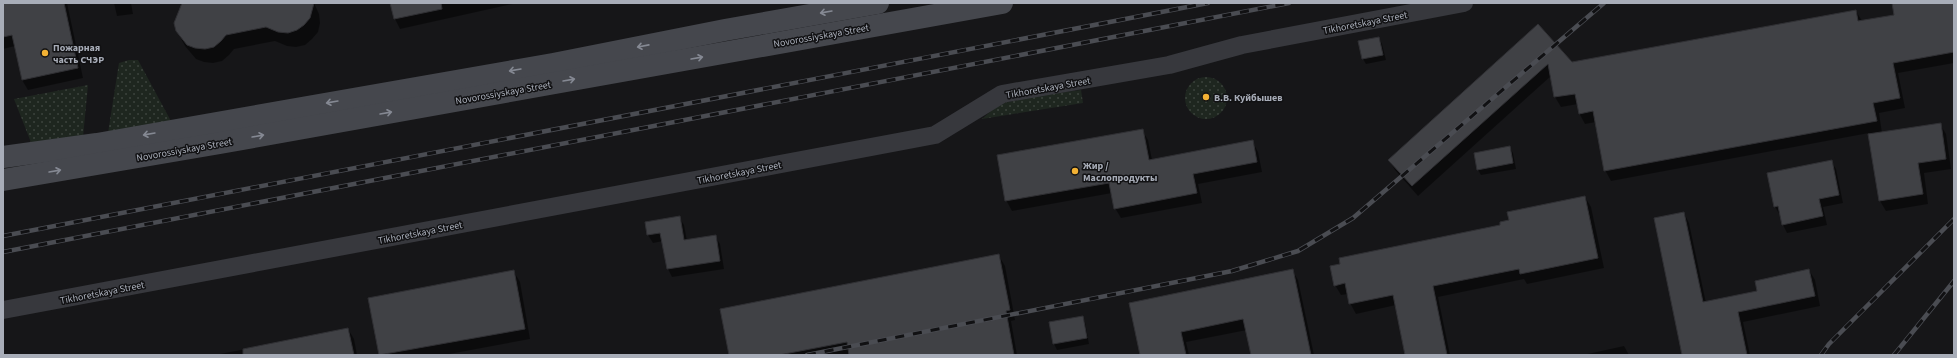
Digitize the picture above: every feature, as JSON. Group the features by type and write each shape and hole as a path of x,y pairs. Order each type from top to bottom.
{"main road":[{"name":"Novorossiyskaya Street","path":"3,157 97,144 553,64 732,29 878,3"},
{"name":"Novorossiyskaya Street","path":"3,180 220,143 1002,3"}],"street":[{"name":"Tikhoretskaya Street","path":"3,310 935,135 1002,94 1169,65 1242,45 1464,3"}],"shaded area":[{"path":"129,60 138,60 172,123 108,133 119,63"},
{"path":"1202,77 1210,77 1218,80 1224,86 1227,98 1224,110 1218,116 1210,119 1202,119 1194,116 1188,110 1185,102 1185,94 1188,86 1194,80"},
{"path":"88,85 83,137 32,145 14,99"},
{"path":"1081,90 1083,103 982,119 999,104 1041,95"}],"building":[{"name":"Пожарная часть СЧЭР","path":"3,3 64,3 78,68 22,80 12,35 3,37"},
{"path":"182,3 314,3 310,18 297,30 288,33 278,32 266,27 226,35 214,47 205,49 187,45 176,31 174,23"},
{"path":"390,3 441,3 442,9 394,19"},
{"path":"1892,3 1954,3 1954,52 1893,63 1900,98 1873,103 1877,121 1604,171 1593,111 1579,114 1575,94 1554,97 1548,64 1412,186 1388,160 1538,24 1572,62 1856,10 1858,21 1894,15"},
{"path":"1379,37 1383,55 1362,59 1358,41"},
{"path":"1941,123 1946,159 1918,163 1923,194 1879,201 1868,134"},
{"name":"Жир / Маслопродукты","path":"1143,129 1149,160 1253,140 1257,162 1193,174 1197,193 1114,209 1109,183 1005,201 997,155"},
{"path":"1510,146 1513,163 1477,170 1474,153"},
{"path":"1832,160 1839,195 1819,199 1823,216 1782,225 1778,206 1774,207 1767,173"},
{"path":"1585,196 1598,258 1520,274 1519,269 1433,286 1447,355 1405,355 1393,295 1349,304 1345,283 1334,286 1330,266 1340,264 1339,258 1500,225 1500,222 1509,220 1507,212"},
{"path":"1684,212 1703,302 1757,291 1755,281 1809,269 1815,296 1738,312 1747,355 1682,355 1654,218"},
{"path":"680,216 684,240 716,235 720,261 667,269 660,233 647,235 645,222"},
{"path":"999,254 1010,310 1006,311 1014,355 849,355 847,342 779,355 729,355 720,309"},
{"path":"1293,269 1311,355 1251,355 1243,319 1181,332 1186,355 1140,355 1129,303"},
{"path":"514,270 525,329 379,355 368,298"},
{"path":"1083,316 1087,338 1053,344 1049,322"},
{"path":"348,328 354,355 243,355 243,349"}],"railway":[{"path":"3,236 1208,3"},
{"path":"3,252 1289,3"},
{"path":"807,355 1232,271 1298,251 1353,218 1604,3"},
{"path":"1821,355 1829,344 1954,219"},
{"path":"1894,355 1954,281"}],"place":[{"name":"Пожарная часть СЧЭР","path":"45,53"},
{"name":"В.В. Куйбышев","path":"1206,97"},
{"name":"Жир / Маслопродукты","path":"1075,171"}]}
